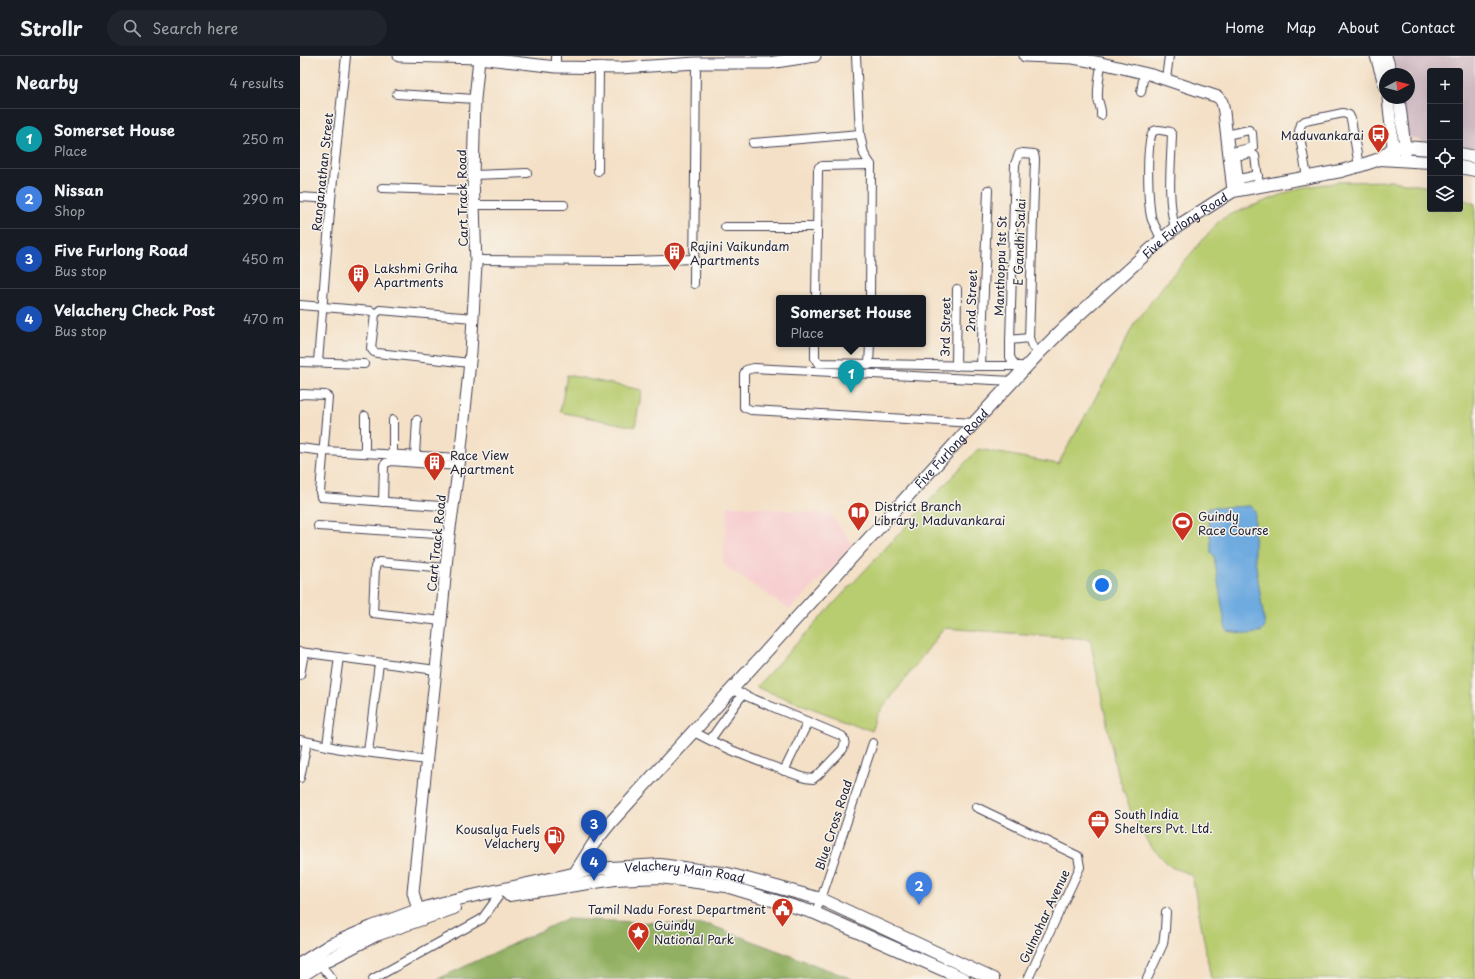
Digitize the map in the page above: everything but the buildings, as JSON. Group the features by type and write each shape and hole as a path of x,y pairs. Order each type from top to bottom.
{"main road":[{"path":"1400,147 1427,149"},
{"name":"Five Furlong Road","path":"567,886 598,838 694,732 737,692 974,423 1013,381 1021,366 1039,353 1069,323 1161,240 1175,228 1237,186 1259,180 1307,177 1360,166 1380,159 1400,147"},
{"path":"1463,155 1475,158"},
{"name":"Five Furlong Road","path":"1380,159 1427,162"},
{"path":"1463,167 1475,170"},
{"name":"Velachery Main Road","path":"300,964 330,945 372,927 418,910 462,898 576,874 594,868 660,865 728,874 821,900 993,979"},
{"name":"Velachery Main Road","path":"300,977 320,964 376,935 456,908 498,897 567,886 615,879 660,877 726,886 815,913 964,979"}],"street":[{"name":"Ranganathan Street","path":"318,362 331,199 346,56"},
{"path":"399,56 556,61 599,68 620,68 672,61 696,63 727,60 769,60 815,56"},
{"path":"856,56 860,134 864,154 871,165 870,295"},
{"path":"1025,56 1073,58 1101,63 1144,73 1218,97 1222,102 1226,135 1237,186"},
{"path":"1166,80 1169,56"},
{"path":"1384,56 1385,68"},
{"path":"1384,56 1390,68"},
{"path":"1384,56 1384,68"},
{"name":"Cart Track Road","path":"418,910 413,892 442,621 449,535 470,363 476,260 473,175 475,99 484,58"},
{"path":"694,284 696,63"},
{"path":"1101,63 1098,88 1098,100 1102,109 1101,115"},
{"path":"598,171 599,68"},
{"path":"1141,92 1144,73"},
{"path":"397,94 475,99"},
{"path":"1389,104 1400,147"},
{"path":"1399,104 1400,160"},
{"path":"1307,177 1299,131 1300,124 1304,121 1344,113 1349,115 1360,166"},
{"path":"1161,240 1152,220 1149,200 1149,145 1151,135 1156,130 1170,132 1172,135 1169,168 1172,218 1175,228"},
{"path":"1226,135 1249,130 1252,133 1253,147 1231,155"},
{"path":"753,143 860,134"},
{"name":"E Gandhi Salai","path":"1015,164 1019,154 1034,154 1028,338"},
{"path":"1231,155 1254,154 1259,180"},
{"name":"Manthoppu 1st St","path":"1015,164 1010,357 1021,366"},
{"path":"816,295 818,170 820,167 871,165"},
{"path":"473,175 527,172"},
{"path":"382,188 474,191"},
{"name":"2nd Street","path":"981,366 988,190"},
{"path":"300,197 331,199"},
{"path":"474,205 564,204"},
{"path":"725,227 817,227"},
{"path":"476,260 695,259"},
{"name":"3rd Street","path":"956,366 957,289"},
{"path":"300,304 371,311"},
{"path":"470,363 374,352 371,348 375,314 380,310 473,318"},
{"path":"1010,340 1028,338 1032,346 1039,353"},
{"path":"815,347 815,358 818,363 869,365 1021,366"},
{"path":"869,365 870,347"},
{"path":"300,362 364,364"},
{"path":"974,423 751,410 744,407 744,374 746,370 754,368 1013,381"},
{"path":"300,396 302,394 325,395 328,397 320,494 321,497 453,507"},
{"path":"365,416 365,453"},
{"path":"393,420 393,455"},
{"path":"415,456 417,420"},
{"path":"300,448 324,451 415,456 459,462"},
{"path":"383,502 384,465 388,462 459,462"},
{"path":"318,526 449,535"},
{"path":"442,621 373,613 375,567 377,562 379,562 446,568"},
{"path":"300,675 302,652 436,670"},
{"path":"326,745 339,657"},
{"path":"368,752 379,662"},
{"path":"694,732 710,740 784,771 813,779 843,749 845,741 842,736 737,692 710,740"},
{"path":"784,771 808,722"},
{"path":"300,778 303,741 341,749 426,760"},
{"name":"Blue Cross Road","path":"815,913 821,900 873,743"},
{"name":"Gulmohar Avenue","path":"976,807 1078,856 1080,868 1028,979"},
{"path":"374,979 482,919 498,897"},
{"path":"1147,979 1163,944 1166,912"},
{"path":"320,964 332,979"}],"shaded area":[{"path":"1393,56 1475,56 1475,162 1463,157 1463,68 1427,68 1427,143 1406,136 1397,104 1415,104 1415,68 1394,68"},
{"path":"728,505 830,514 853,545 790,610 723,564"}],"green space":[{"name":"Guindy Race Course","path":"1392,181 1427,187 1427,212 1463,212 1463,199 1475,204 1475,979 1211,979 1192,875 1171,867 1150,846 1131,812 1116,769 1090,639 944,628 879,713 872,731 756,687 978,449 1058,464 1108,376 1135,322 1164,285 1219,221 1229,215 1299,188 1338,182"},
{"path":"567,375 642,390 635,427 560,412"},
{"name":"Guindy National Park","path":"566,919 710,925 852,979 438,979"}],"water":[{"path":"1250,506 1255,511 1254,552 1265,627 1261,632 1249,634 1227,631 1214,556 1211,553 1209,519 1206,513 1209,508"}],"place":[{"name":"Maduvankarai","path":"1379,154"},
{"name":"Rajini Vaikundam Apartments","path":"675,272"},
{"name":"Lakshmi Griha Apartments","path":"359,294"},
{"name":"Somerset House","path":"851,393"},
{"name":"Race View Apartment","path":"434,482"},
{"name":"District Branch Library, Maduvankarai","path":"858,532"},
{"name":"Guindy Race Course","path":"1183,542"},
{"name":"South India Shelters Pvt. Ltd.","path":"1099,840"},
{"name":"Five Furlong Road","path":"594,843"},
{"name":"Kousalya Fuels Velachery","path":"555,856"},
{"name":"Velachery Check Post","path":"594,881"},
{"name":"Nissan","path":"919,905"},
{"name":"Tamil Nadu Forest Department","path":"782,928"},
{"name":"Guindy National Park","path":"638,952"}]}
